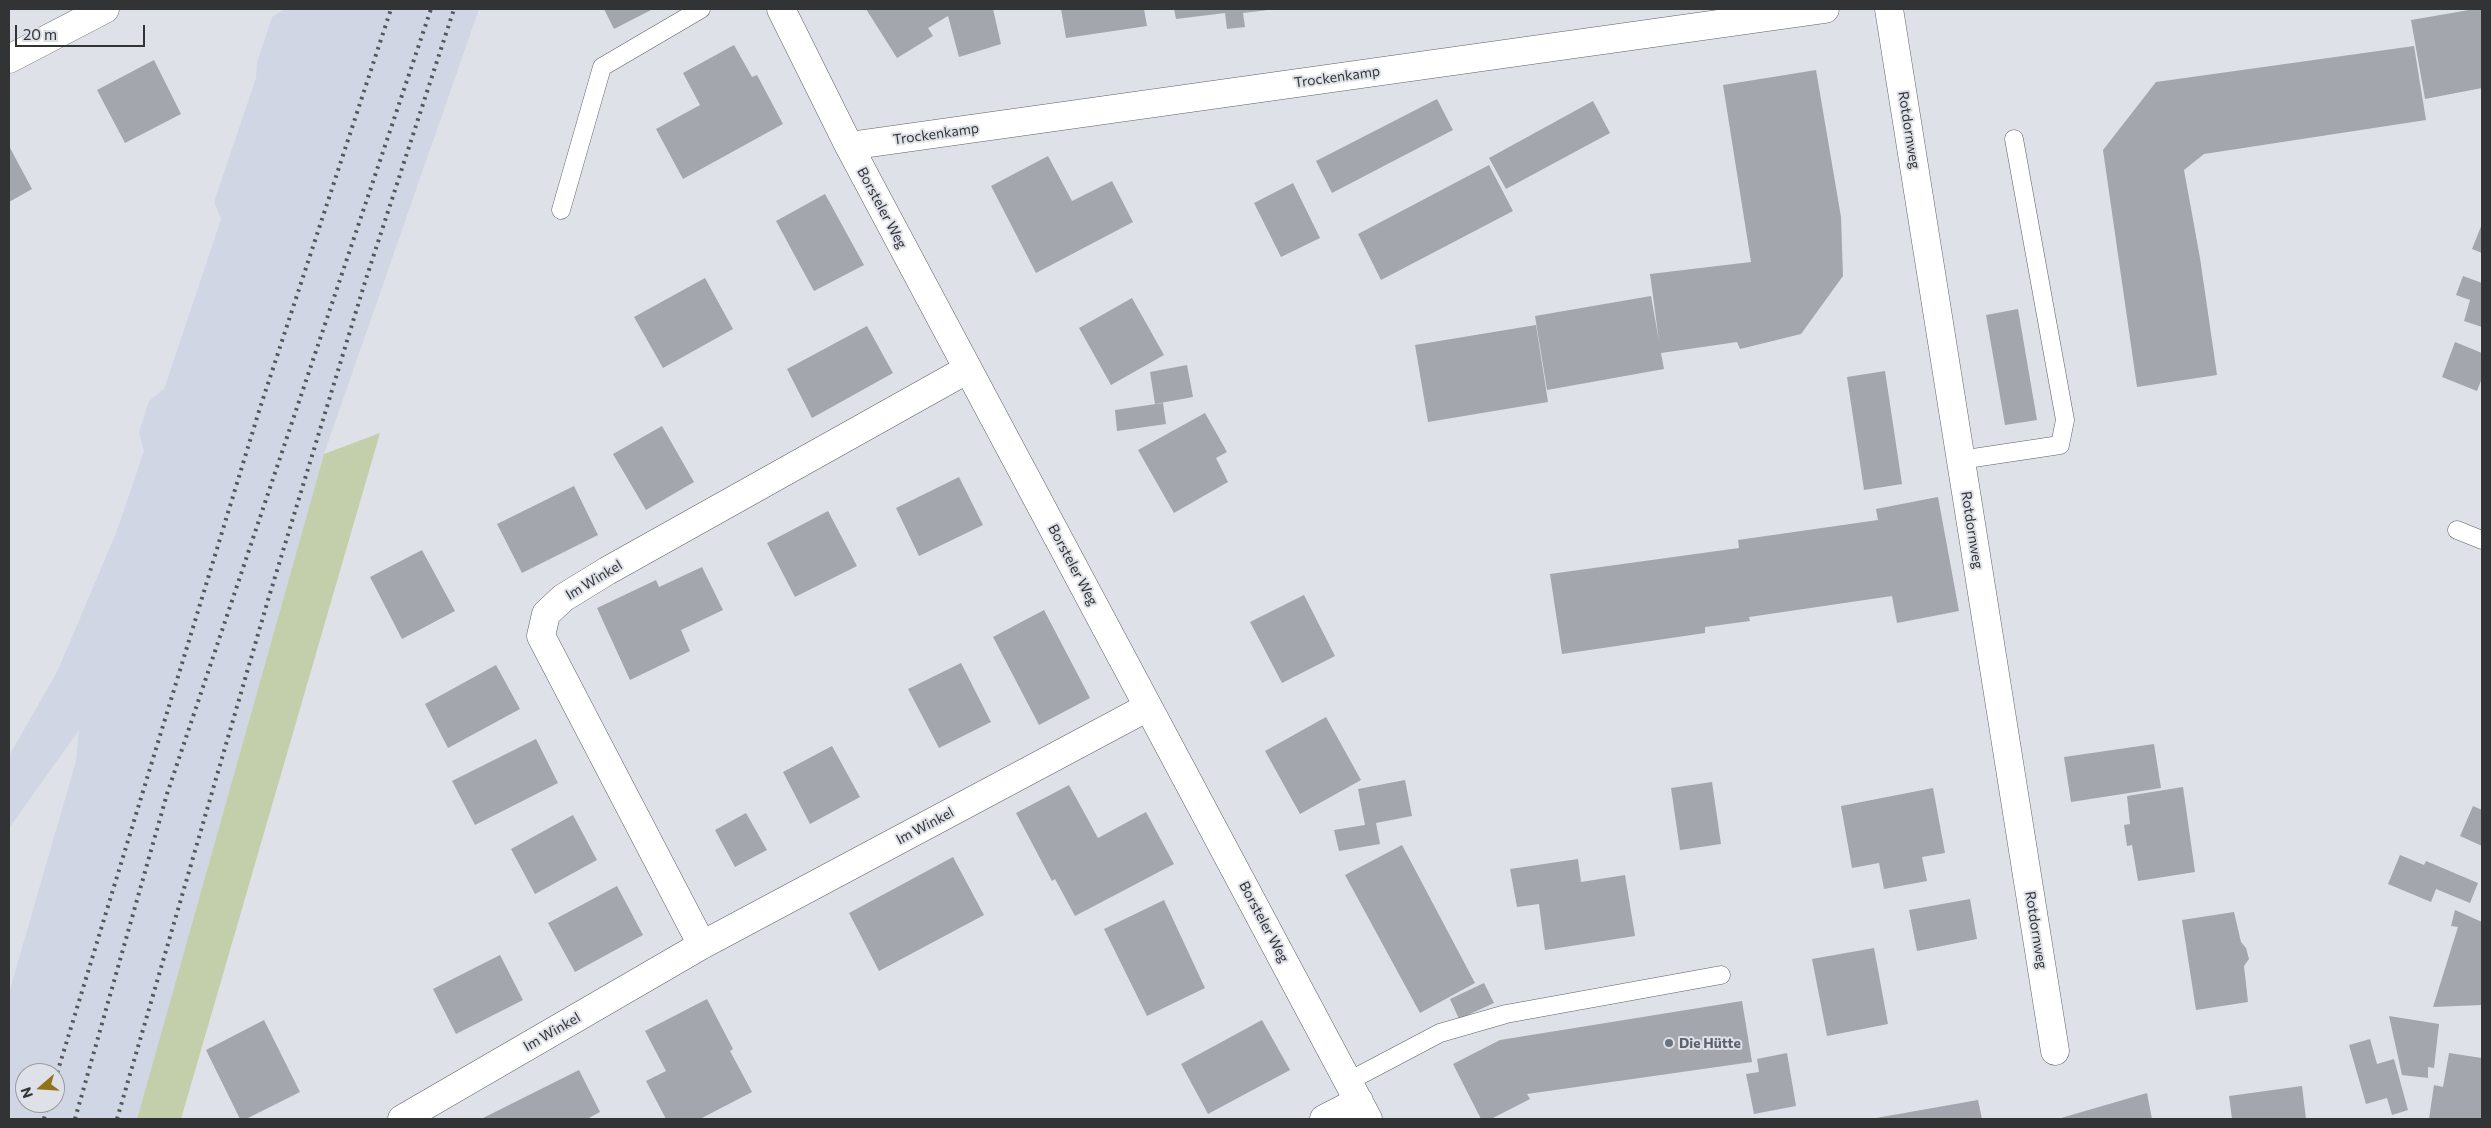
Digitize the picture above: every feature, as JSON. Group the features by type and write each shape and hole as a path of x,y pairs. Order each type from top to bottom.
{"street":[{"path":"9,59 105,9"},
{"name":"Borsteler Weg","path":"781,9 850,146 968,369 1359,1101"},
{"name":"Trockenkamp","path":"850,146 1825,9"},
{"name":"Rotdornweg","path":"1890,9 2055,1051"},
{"name":"Im Winkel","path":"702,945 541,636 546,614 563,598 607,571 968,369"},
{"name":"Im Winkel","path":"402,1119 702,945 1148,707"},
{"path":"1324,1119 1359,1101"}],"lane":[{"path":"561,210 602,67 701,9"},
{"path":"1960,460 2060,445 2065,420 2014,139"},
{"path":"2458,530 2482,540"},
{"path":"1359,1101 1440,1033 1506,1014 1721,976"}],"shaded area":[{"path":"284,9 479,9 324,454 137,1119 9,1119 9,993 76,761 79,730 9,828 9,756 58,670 116,533 144,451 139,432 149,401 164,389 221,219 214,202 256,78 257,62 272,17"}],"green space":[{"path":"380,433 181,1119 137,1119 324,454"}],"building":[{"path":"604,9 653,9 614,29"},
{"path":"866,9 993,9 1001,44 959,57 948,16 928,28 933,36 897,58"},
{"path":"1061,9 1144,9 1147,26 1066,38"},
{"path":"1174,9 1268,10 1243,13 1245,27 1227,29 1225,13 1176,19"},
{"path":"2482,9 2482,88 2425,99 2411,20"},
{"path":"734,45 752,77 757,75 783,124 683,179 656,129 700,105 683,73"},
{"path":"2414,46 2426,120 2204,154 2184,170 2200,258 2217,375 2137,387 2103,150 2156,82"},
{"path":"154,60 181,114 125,143 97,90"},
{"path":"1816,70 1841,217 1843,276 1801,334 1740,349 1737,342 1661,353 1664,369 1547,390 1535,316 1651,296 1659,341 1650,274 1751,262 1723,85"},
{"path":"1437,99 1453,130 1332,193 1316,161"},
{"path":"1593,101 1610,133 1506,189 1489,158"},
{"path":"9,146 32,189 9,202"},
{"path":"1048,156 1072,201 1112,181 1133,222 1036,273 991,186"},
{"path":"1489,165 1513,211 1381,280 1358,234"},
{"path":"1293,183 1320,238 1281,257 1254,203"},
{"path":"825,194 864,265 814,291 776,221"},
{"path":"2482,224 2482,253 2472,249"},
{"path":"2463,276 2482,283 2482,327 2464,321 2470,300 2456,295"},
{"path":"705,278 733,329 663,368 634,317"},
{"path":"1132,298 1164,355 1111,385 1079,328"},
{"path":"2018,309 2037,420 2005,425 1986,315"},
{"path":"1536,325 1548,402 1428,422 1415,345"},
{"path":"867,326 893,373 812,418 787,369"},
{"path":"2455,342 2482,353 2482,378 2477,391 2442,377"},
{"path":"1187,365 1193,397 1155,404 1150,372"},
{"path":"1885,371 1902,484 1864,490 1847,377"},
{"path":"1163,403 1166,424 1117,431 1115,410"},
{"path":"1205,413 1227,452 1216,458 1228,482 1174,513 1138,450"},
{"path":"662,426 694,482 646,510 613,454"},
{"path":"959,477 983,525 919,556 896,508"},
{"path":"574,486 598,535 522,573 497,524"},
{"path":"1938,497 1959,611 1897,623 1892,596 1749,617 1750,621 1705,627 1705,633 1562,654 1550,574 1739,548 1738,540 1878,520 1876,509"},
{"path":"828,511 857,566 795,597 767,543"},
{"path":"422,550 455,611 402,639 370,577"},
{"path":"702,567 723,610 681,630 690,651 630,680 597,608 656,580 659,587"},
{"path":"1304,595 1335,656 1282,683 1250,622"},
{"path":"1044,610 1090,698 1039,725 993,637"},
{"path":"961,663 991,722 939,748 908,689"},
{"path":"496,665 520,709 448,748 425,704"},
{"path":"1326,717 1361,780 1300,814 1265,751"},
{"path":"536,739 558,783 475,825 452,781"},
{"path":"2154,744 2161,788 2071,802 2064,757"},
{"path":"832,746 860,797 810,824 783,772"},
{"path":"1405,780 1412,816 1376,823 1380,844 1339,851 1334,830 1365,825 1358,789"},
{"path":"1712,782 1721,844 1680,850 1671,788"},
{"path":"1069,785 1098,838 1146,812 1174,864 1075,916 1055,879 1052,881 1016,813"},
{"path":"2183,787 2195,872 2138,881 2132,845 2127,846 2124,825 2130,824 2127,796"},
{"path":"1933,788 1945,853 1922,857 1927,881 1884,889 1879,863 1852,868 1841,806"},
{"path":"2473,806 2482,810 2482,846 2460,836"},
{"path":"746,813 767,850 735,867 715,830"},
{"path":"573,815 597,860 535,894 511,849"},
{"path":"1402,845 1475,983 1420,1013 1345,875"},
{"path":"2400,855 2424,865 2426,861 2478,883 2470,903 2436,889 2431,902 2388,884"},
{"path":"953,857 984,915 879,971 849,913"},
{"path":"1578,859 1581,882 1625,875 1635,936 1545,950 1539,904 1517,907 1510,869"},
{"path":"617,886 643,935 575,972 548,923"},
{"path":"1970,899 1977,939 1917,951 1909,910"},
{"path":"1164,900 1205,988 1147,1016 1104,929"},
{"path":"2455,910 2482,922 2482,1005 2433,1007 2458,927 2451,926"},
{"path":"2234,912 2241,942 2246,948 2249,959 2244,966 2248,1002 2196,1010 2182,920"},
{"path":"1874,948 1888,1024 1827,1036 1812,959"},
{"path":"500,955 523,1000 456,1034 433,989"},
{"path":"1484,983 1494,1003 1459,1019 1450,999"},
{"path":"707,999 733,1049 730,1051 752,1092 700,1119 666,1119 646,1081 666,1071 645,1031"},
{"path":"1742,1001 1752,1062 1527,1094 1530,1099 1491,1119 1481,1119 1453,1064 1500,1040"},
{"path":"2389,1016 2439,1024 2434,1068 2428,1067 2428,1078 2402,1075"},
{"path":"264,1020 300,1092 246,1119 240,1119 206,1050"},
{"path":"1262,1020 1290,1070 1208,1114 1181,1064"},
{"path":"2370,1039 2377,1064 2394,1059 2408,1110 2392,1115 2387,1098 2366,1104 2349,1045"},
{"path":"1787,1053 1796,1106 1754,1114 1746,1074 1759,1072 1757,1059"},
{"path":"2449,1053 2482,1058 2482,1119 2429,1119 2434,1085 2443,1087"},
{"path":"579,1070 600,1112 587,1119 481,1119"},
{"path":"2302,1086 2306,1119 2232,1119 2229,1096"},
{"path":"2147,1093 2152,1119 2061,1118"},
{"path":"1978,1100 1982,1119 1876,1119 1876,1118"}],"railway":[{"path":"60,1063 259,411 391,9"},
{"path":"75,1119 167,794 431,9"},
{"path":"117,1119 268,600 365,282 454,9"},
{"path":"44,1119 46,1113"}],"place":[{"name":"Die Hütte","path":"1669,1043"}]}
